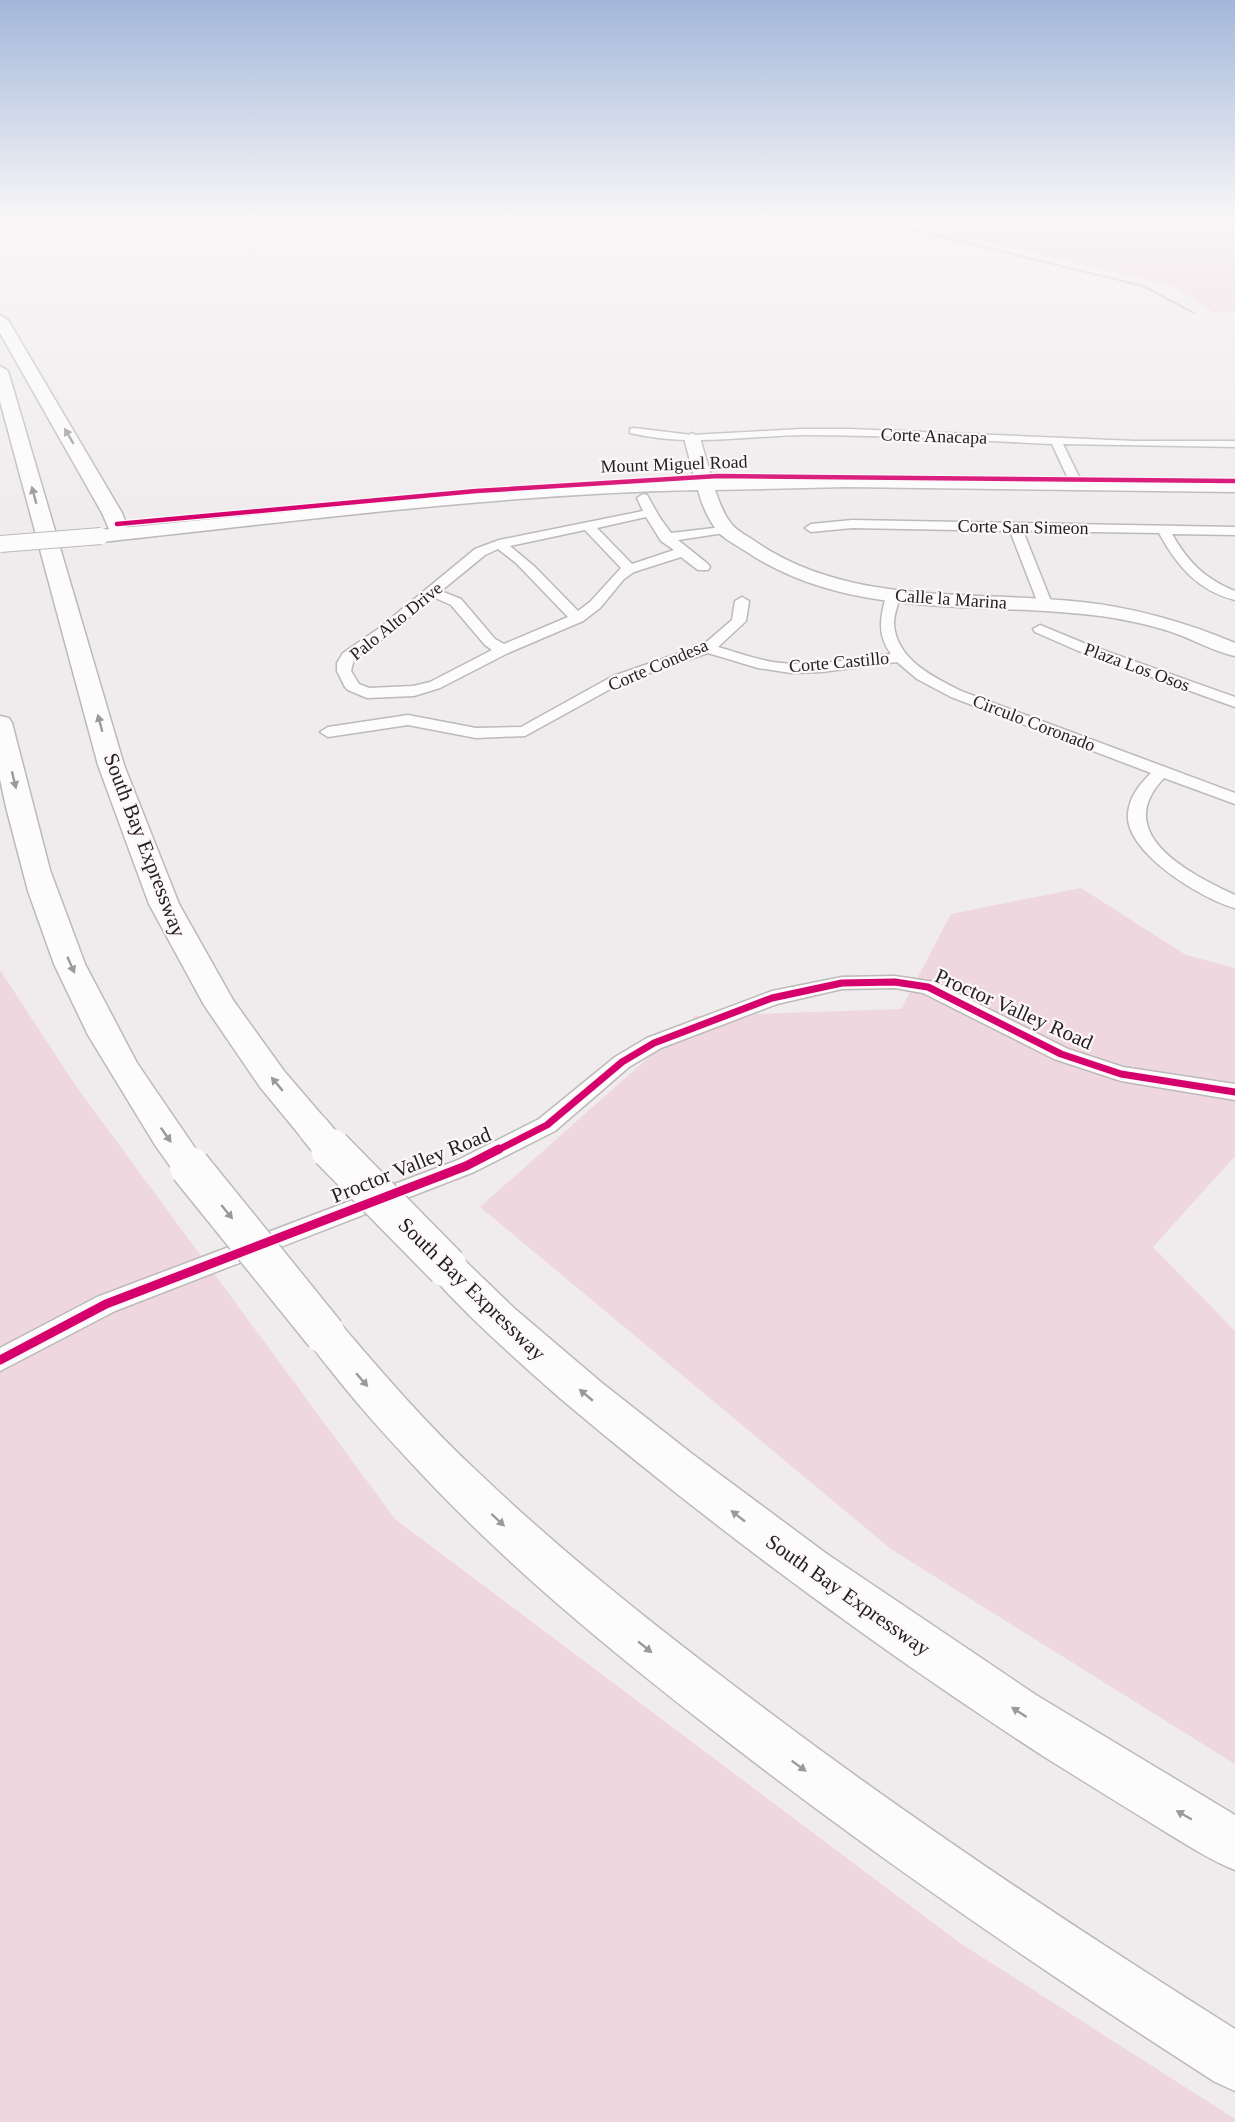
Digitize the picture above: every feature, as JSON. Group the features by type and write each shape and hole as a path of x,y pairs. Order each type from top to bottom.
{"highway":[{"path":"0,320 28,365 110,530"},
{"name":"South Bay Expressway","path":"0,371 111,765 164,904 199,970 232,1023 272,1079 338,1158 481,1304 584,1393 737,1516 808,1569 995,1697 1073,1747 1235,1844"},
{"path":"0,723 32,858 54,925 101,1027 165,1135 325,1334 405,1429 538,1557 686,1680 891,1833 1077,1960 1235,2061"}],"street":[{"name":"Corte Anacapa","path":"634,431 692,438 801,432 850,432 1056,441 1235,444"},
{"name":"Calle la Marina","path":"692,438 705,480 726,529 761,556 816,579 893,596 1092,610 1180,628 1235,650"},
{"path":"1056,441 1075,481"},
{"name":"Mount Miguel Road","path":"0,544 110,530 705,480 846,482 1235,480"},
{"name":"Mount Miguel Road","path":"1075,481 1235,487"},
{"path":"643,498 649,513 666,538 703,567"},
{"name":"Palo Alto Drive","path":"649,513 499,544 468,560 383,632 348,656 344,663 344,671 353,687 367,693 414,691 435,685 503,651 578,618 595,605 619,576 629,569 683,552"},
{"name":"Corte San Simeon","path":"811,528 852,524 1235,531"},
{"path":"588,525 629,569"},
{"path":"1016,527 1046,606"},
{"path":"666,538 726,529"},
{"name":"Mount Miguel Road","path":"0,534 110,530"},
{"path":"1164,530 1187,569 1210,585 1235,596"},
{"path":"499,544 517,555 562,605 578,618"},
{"path":"432,592 456,602 490,642 503,651"},
{"name":"Circulo Coronado","path":"893,596 887,621 890,640 901,657 919,673 956,694 1235,799"},
{"name":"Corte Condesa","path":"398,721 417,720 476,733 525,731 618,679 708,648 739,621 742,601"},
{"name":"Plaza Los Osos","path":"1040,629 1081,647 1235,702"},
{"name":"Corte Castillo","path":"708,648 752,662 778,667 816,668 901,657"},
{"path":"328,732 398,721 391,693"},
{"path":"1161,772 1141,797 1137,814 1142,833 1155,852 1176,871 1203,888 1235,902"},
{"name":"Proctor Valley Road","path":"0,1360 106,1304 466,1166 547,1125 622,1062 654,1043 772,998 842,983 895,982 928,987 1061,1054 1121,1074 1235,1092"}],"shaded area":[{"path":"1081,888 1186,955 1235,968 1235,1156 1153,1247 1235,1331 1235,1764 891,1549 480,1207 695,1016 901,1009 951,914"},
{"path":"0,970 78,1089 395,1519 960,1943 1235,2119 1235,2122 0,2122"}],"cycle path":[{"path":"117,524 476,491 718,476 1235,481"},
{"path":"0,1360 106,1304 466,1166 547,1125 622,1062 654,1043 772,998 842,983 895,982 928,987 1061,1054 1121,1074 1235,1092"}]}
